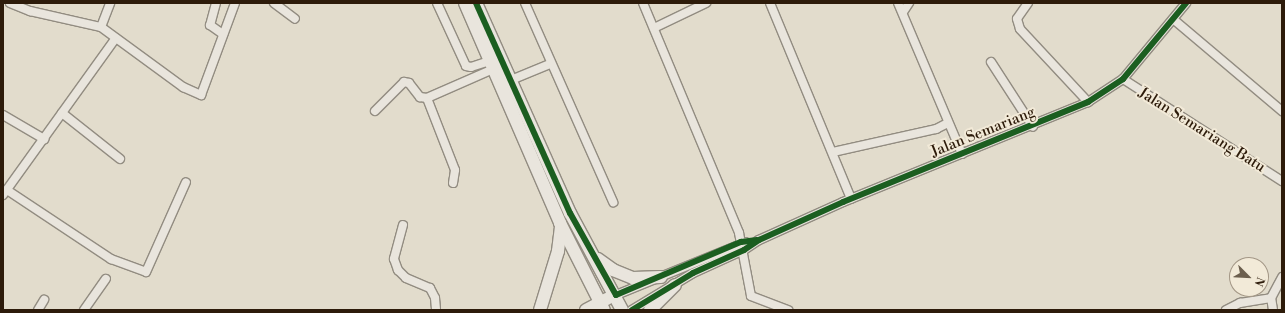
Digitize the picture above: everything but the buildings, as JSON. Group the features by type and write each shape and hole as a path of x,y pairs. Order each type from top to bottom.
{"street":[{"path":"10,3 30,11 101,27 183,87 201,95 235,3"},
{"path":"101,27 110,3"},
{"path":"216,3 210,25 223,34"},
{"path":"274,3 295,19"},
{"path":"437,3 466,66 491,65"},
{"path":"465,3 491,65 545,171 616,295 622,310"},
{"path":"476,3 511,80 545,171 560,222 562,234 540,310"},
{"path":"525,3 550,64 613,202"},
{"path":"643,3 743,246 751,296 788,310"},
{"path":"654,28 706,3"},
{"path":"770,3 833,152 851,199"},
{"path":"898,3 962,154"},
{"path":"903,12 909,3"},
{"path":"1028,3 1017,19 1020,29 1088,102"},
{"name":"Jalan Semariang","path":"743,246 851,199 1033,127 1088,102 1123,79 1186,3"},
{"path":"1173,19 1282,111"},
{"path":"116,38 5,192 111,259 146,272 186,182"},
{"path":"991,62 1033,127"},
{"path":"511,80 550,64"},
{"path":"375,111 404,82 408,83 420,97 427,98 491,65"},
{"name":"Jalan Semariang Batu","path":"1123,79 1282,180"},
{"path":"427,98 455,170 453,183"},
{"path":"62,113 120,158"},
{"path":"3,115 44,138"},
{"path":"833,152 936,129 948,123"},
{"path":"560,222 602,306"},
{"path":"403,225 394,259 396,265 406,278 430,288 435,298 436,310"},
{"path":"586,310 602,306 616,295 743,246"},
{"path":"632,310 693,273 743,246"},
{"path":"592,254 605,265 633,278 661,277"},
{"path":"1273,310 1271,298 1282,277"},
{"path":"84,310 106,279"},
{"path":"650,310 675,285"},
{"path":"1226,310 1240,303 1271,298"},
{"path":"38,310 44,300"}],"cycle path":[{"path":"476,3 570,213 616,295 741,242 757,240"},
{"path":"632,310 693,273 744,250 759,240 843,202 1088,102 1123,79 1186,3"}]}
